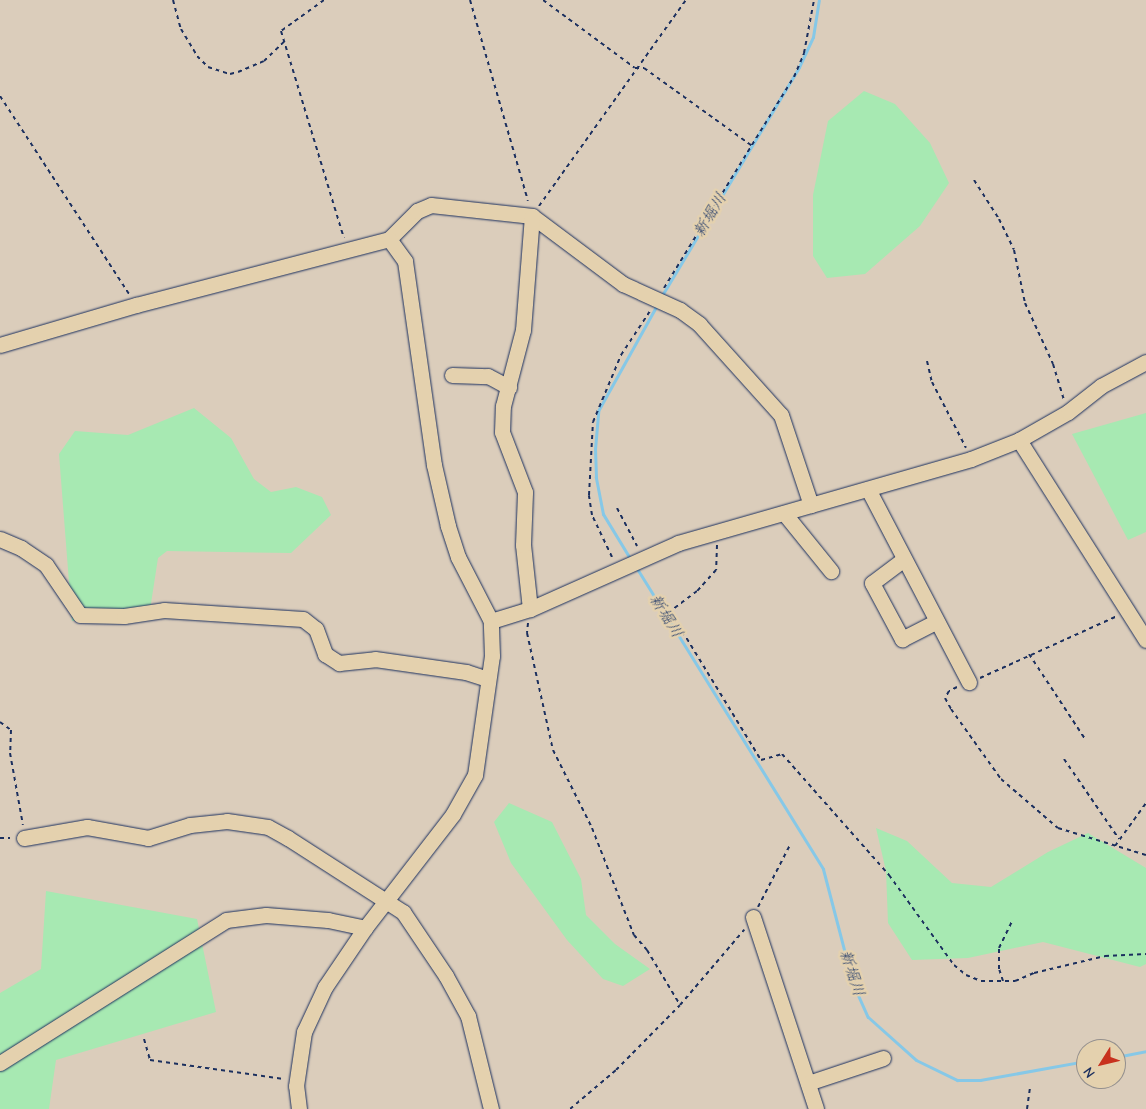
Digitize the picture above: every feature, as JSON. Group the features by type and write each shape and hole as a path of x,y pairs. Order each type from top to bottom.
{"street":[{"path":"0,344 136,305 389,239 417,211 431,205 532,216 622,284 680,310 699,324 781,415 811,505"},
{"path":"530,609 523,545 525,492 502,432 508,386 523,330 532,216"},
{"path":"299,1109 296,1081 304,1032 325,987 365,928 388,901 453,814 475,775 493,642 491,621 465,572 448,526 434,465 405,261 389,239"},
{"path":"491,621 530,609 678,543 972,459 1019,440 1068,412 1101,386 1146,362"},
{"path":"452,375 488,376 508,386"},
{"path":"1019,440 1146,640"},
{"path":"868,489 969,682"},
{"path":"784,513 831,571"},
{"path":"0,539 21,548 46,565 80,615 124,616 164,610 304,619 316,629 325,654 339,663 375,659 466,672 488,679"},
{"path":"904,559 872,583 902,639 937,621"},
{"path":"24,838 87,827 148,838 190,825 227,821 268,827 403,912 460,998 480,1058 490,1109"},
{"path":"0,1063 226,920 266,915 328,920 365,928"},
{"path":"753,918 816,1109"},
{"path":"808,1082 883,1058"}],"path":[{"path":"172,0 181,29 197,56 208,67 230,74 238,72 264,61 285,41"},
{"path":"324,0 281,31 347,250"},
{"path":"470,0 532,216"},
{"path":"542,0 635,68 644,68 752,146"},
{"path":"532,216 635,68 686,0"},
{"path":"618,571 592,515 589,495 593,422 621,355 794,77 804,53 814,0"},
{"path":"0,96 136,305"},
{"path":"974,180 999,219 1014,250 1025,303 1053,364 1068,412"},
{"path":"928,361 932,382 972,459"},
{"path":"617,508 645,558"},
{"path":"716,532 719,556 716,570 697,591 670,611 761,760 782,754 889,875 954,965 966,975 981,981 1015,981 1034,973 1105,956 1146,954"},
{"path":"530,609 527,633 553,750 592,828 634,935 648,950 680,1005"},
{"path":"1128,612 949,690 946,698 964,729 1001,779 1058,828 1146,855"},
{"path":"1029,654 1085,739"},
{"path":"0,722 11,730 10,753 24,838"},
{"path":"1064,759 1119,839"},
{"path":"1115,846 1146,803"},
{"path":"570,1109 616,1070 680,1005 753,918 789,847"},
{"path":"1003,981 999,969 999,948 1012,921"},
{"path":"144,1039 150,1060 296,1081"},
{"path":"1027,1109 1030,1088"}],"green space":[{"path":"864,91 895,104 930,143 949,183 920,226 865,274 827,278 813,256 813,195 828,121"},
{"path":"194,408 231,438 254,479 271,492 296,487 322,497 331,515 291,553 167,551 158,558 150,610 72,621 59,454 75,431 128,435"},
{"path":"1146,413 1146,532 1128,540 1072,434"},
{"path":"509,803 552,822 581,879 586,915 615,944 650,969 623,986 603,979 567,940 511,863 494,822"},
{"path":"876,828 907,841 952,883 991,887 1048,852 1088,833 1146,868 1146,964 1140,967 1043,942 968,958 912,960 888,923 886,871"},
{"path":"46,891 197,919 216,1012 56,1060 49,1109 0,1109 0,993 41,969"}],"waterway":[{"name":"新堀川","path":"661,297 799,67 813,37 819,0"},
{"name":"新堀川","path":"631,560 603,514 596,477 595,449 598,411 657,305"},
{"name":"新堀川","path":"636,567 823,869 853,984 868,1017 916,1060 957,1080 980,1080 1076,1063"},
{"name":"新堀川","path":"1126,1055 1146,1051"}]}
